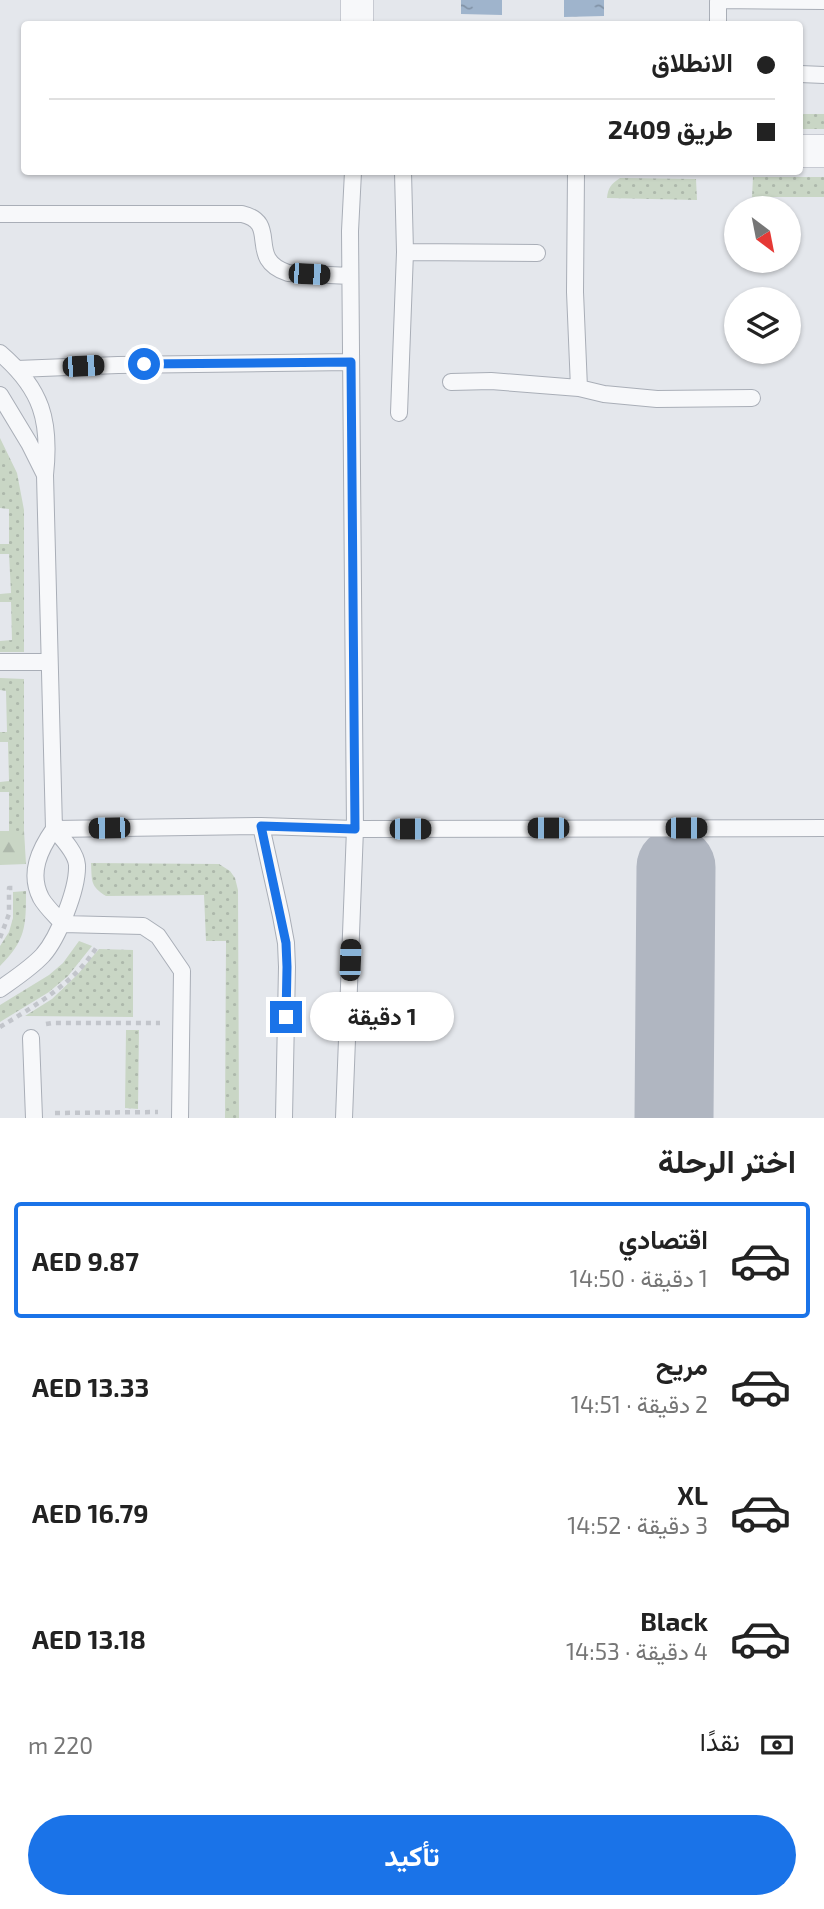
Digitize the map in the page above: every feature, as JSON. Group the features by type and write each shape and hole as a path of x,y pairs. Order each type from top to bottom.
{"street":[{"path":"357,0 357,21"},
{"path":"803,151 824,151"}],"lane":[{"path":"718,21 718,0 824,1"},
{"path":"803,74 824,75"},
{"path":"344,1118 355,829 350,276 353,175"},
{"path":"399,413 405,252 403,175"},
{"path":"576,175 575,292 579,388"},
{"path":"0,214 242,214 250,216 261,226 265,256 279,270 288,273 350,276"},
{"path":"405,252 537,253"},
{"path":"0,353 17,369 35,393 44,418 48,446 45,475 54,828 42,846 36,864 38,887 41,897 63,924 143,926 158,936 182,971 180,1115"},
{"path":"17,369 351,362"},
{"path":"451,382 491,381 579,388 604,394 657,399 752,398"},
{"path":"0,395 45,475"},
{"path":"0,662 48,662"},
{"path":"261,826 286,943 285,1118"},
{"path":"54,828 824,828"},
{"path":"0,989 43,956 63,924 77,863 54,828"},
{"path":"31,1038 34,1116"}],"path":[{"path":"0,938 9,914 9,888 38,887"},
{"path":"0,1027 50,996 76,972 97,948 108,926"},
{"path":"31,1038 39,1026 52,1023 181,1023"},
{"path":"34,1116 180,1115"}],"green space":[{"path":"803,114 824,114 824,129 803,129"},
{"path":"753,177 824,177 824,197 752,196"},
{"path":"620,178 696,179 697,200 607,198 610,186"},
{"path":"0,438 17,473 24,510 24,652 0,652 0,641 12,640 11,602 0,602 0,594 11,593 9,554 0,554 0,544 9,544 9,509 0,508"},
{"path":"0,678 24,679 24,831 9,831 9,792 0,792 0,782 9,781 8,742 0,742 0,732 7,732 6,691 0,690"},
{"path":"0,831 24,831 26,864 0,865"},
{"path":"91,863 219,864 235,878 238,890 239,1118 225,1118 226,941 206,941 204,895 106,896 93,882"},
{"path":"26,891 23,932 9,957 0,966 0,946 9,932 13,918 13,892"},
{"path":"79,941 92,946 68,976 49,992 0,1022 0,1005 49,975 63,963"},
{"path":"99,949 133,950 133,1017 25,1016 52,999"},
{"path":"126,1030 139,1030 138,1109 125,1108"}],"water":[{"path":"461,0 502,0 502,15 461,14"},
{"path":"564,0 604,0 604,16 564,17"}],"taxiway":[{"path":"674,1118 676,867"}],"route":[{"path":"144,364 351,362 355,829 261,826 286,943 286,1017"}]}
